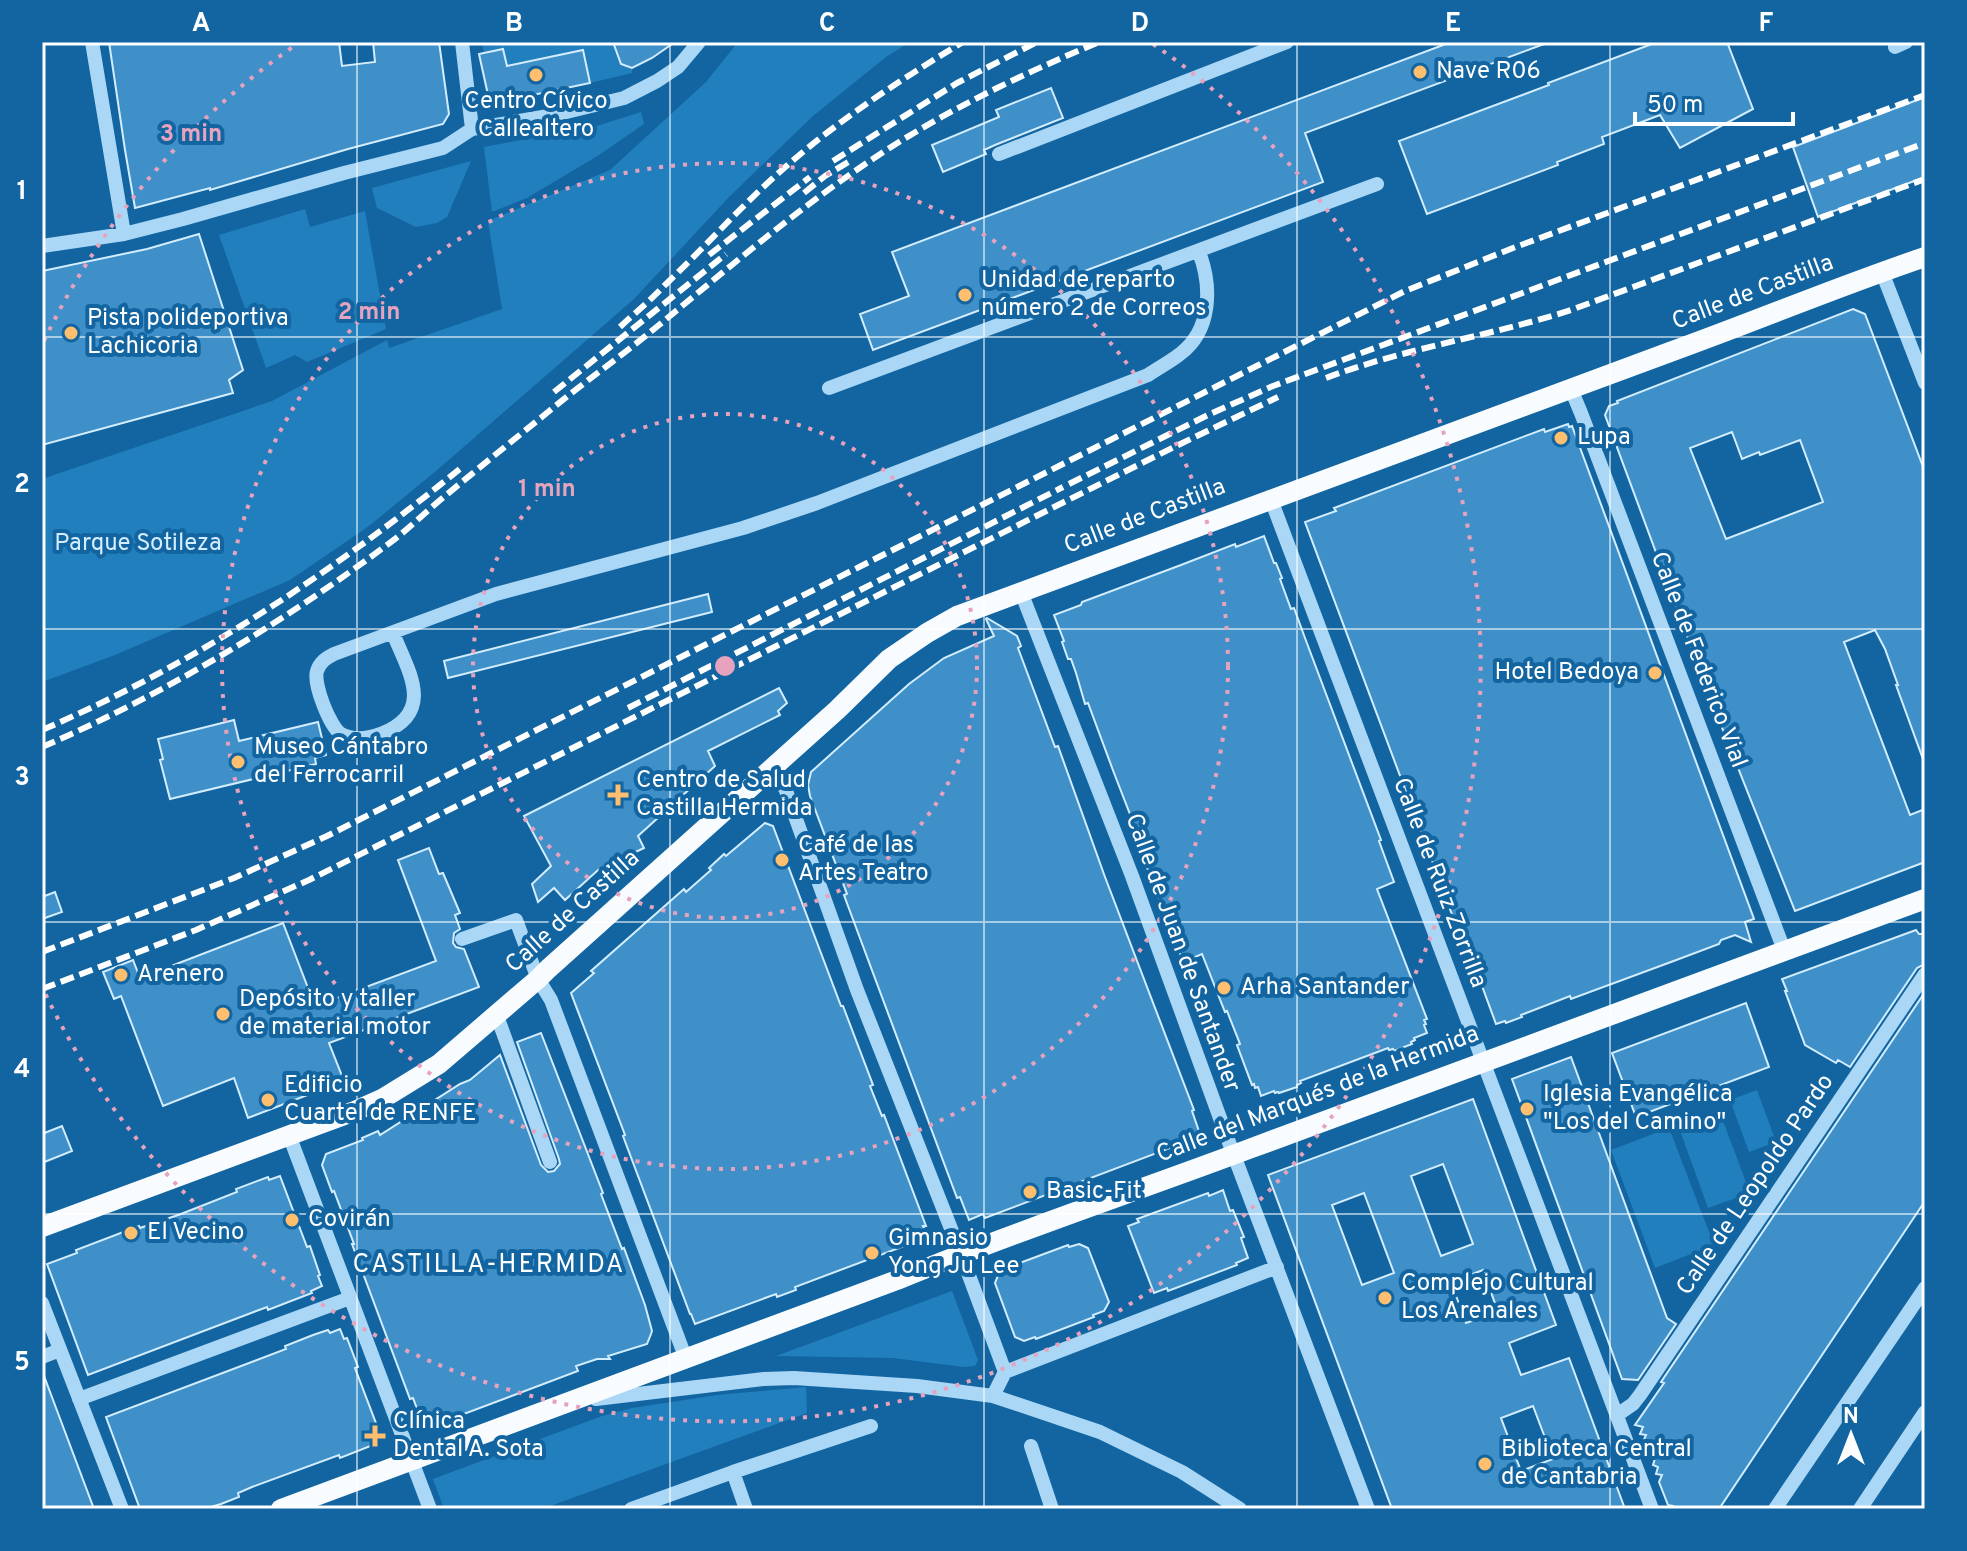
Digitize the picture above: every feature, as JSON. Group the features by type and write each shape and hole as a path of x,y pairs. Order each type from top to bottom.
{"main road":[{"name":"Calle de Castilla","path":"42,1227 382,1099 439,1064 497,1016 837,710 889,659 957,616 1270,497 1925,257"},
{"name":"Calle del Marqués de la Hermida","path":"281,1509 961,1254 1925,899"}],"street":[{"path":"92,42 124,234"},
{"path":"462,42 472,129"},
{"path":"42,246 124,234 192,217 443,148 472,129 554,115 624,98 678,67 699,42"},
{"path":"999,154 1287,42"},
{"path":"829,388 1377,184"},
{"path":"393,633 414,685 415,697 410,713 400,725 373,737 355,738 341,733 332,723 316,676 323,661 334,654 496,594 743,528 1148,375 1180,355 1195,339 1200,328 1208,291 1199,252"},
{"path":"1882,272 1925,383"},
{"name":"Calle de Federico Vial","path":"1571,389 1784,950"},
{"name":"Calle de Ruiz Zorrilla","path":"1270,497 1652,1509"},
{"name":"Calle de Juan de Santander","path":"1021,592 1132,876 1368,1509"},
{"path":"768,771 785,788 857,990 1005,1372"},
{"path":"462,939 516,920 538,979 551,1000 686,1359"},
{"name":"Calle de Leopoldo Pardo","path":"1617,1415 1640,1395 1925,974"},
{"path":"497,1016 550,1162"},
{"path":"289,1135 430,1509"},
{"path":"993,1396 1005,1372 1277,1267"},
{"path":"1775,1509 1925,1288"},
{"path":"79,1399 350,1298"},
{"path":"42,1303 122,1509"},
{"path":"42,1357 60,1350"},
{"path":"568,1403 794,1378 917,1386 993,1396 1100,1432 1182,1472 1240,1509"},
{"path":"1860,1509 1925,1412"},
{"path":"631,1509 871,1426"},
{"path":"1031,1446 1052,1509"},
{"path":"733,1472 746,1509"}],"green space":[{"path":"482,42 613,42 621,64 632,68 632,73 590,83 583,50 507,66 484,53"},
{"name":"Parque Sotileza","path":"738,42 910,42 886,57 813,116 729,197 634,299 369,526 290,580 115,655 42,682 42,479 272,401 387,340 389,348 502,309 488,221 610,170 706,82"},
{"path":"641,112 644,124 599,155 527,198 492,212 484,147 600,125"},
{"path":"471,161 447,217 437,223 416,227 377,208 372,188"},
{"path":"305,209 310,227 365,211 386,329 307,362 295,355 266,368 219,235"},
{"path":"1757,1090 1776,1142 1749,1152 1730,1100"},
{"path":"1719,1110 1750,1193 1708,1208 1678,1125"},
{"path":"1669,1128 1714,1245 1655,1268 1611,1150"},
{"path":"952,1291 978,1360 975,1366 893,1358 776,1356"},
{"path":"806,1387 807,1413 542,1509 444,1509 433,1479 602,1416 632,1408 717,1395"}],"building":[{"path":"109,42 339,42 342,66 375,62 373,42 439,42 449,114 443,124 135,208"},
{"path":"613,42 675,42 632,68 621,64"},
{"path":"1451,42 1544,44 1305,133 1323,182 873,350 860,314 909,296 892,252"},
{"path":"1657,42 1727,42 1753,109 1680,148 1660,115 1602,137 1604,144 1557,162 1558,165 1427,214 1399,141"},
{"name":"Centro Cívico Callealtero","path":"503,49 507,66 583,50 590,83 490,104 479,54"},
{"path":"1051,88 1063,118 995,145 984,150 986,154 943,172 932,145 999,117 996,110"},
{"path":"1925,97 1925,177 1818,217 1793,147"},
{"path":"199,234 243,370 229,380 233,393 42,445 42,271 147,249"},
{"path":"1853,309 1865,314 1925,472 1925,758 1885,649 1875,630 1844,642 1910,815 1925,809 1925,862 1795,911 1707,690 1605,415 1609,406","holes":["1732,432 1742,459 1800,440 1823,502 1726,539 1690,448"]},
{"path":"1568,424 1572,426 1754,919 1745,922 1751,942 1735,935 1671,962 1496,1024 1475,967 1472,968 1305,522 1336,511 1334,508 1544,429 1545,432"},
{"path":"1264,536 1381,840 1394,882 1377,889 1427,1019 1424,1025 1427,1033 1414,1038 1412,1044 1394,1051 1388,1048 1300,1081 1297,1087 1261,1096 1258,1087 1252,1085 1237,1045 1240,1044 1202,954 1183,962 1054,615 1235,544 1236,547"},
{"path":"708,594 712,612 448,678 444,661"},
{"path":"987,618 1017,636 1021,646 1018,648 1055,747 1058,746 1194,1110 1200,1134 985,1218 983,1214 969,1220 960,1197 957,1198 848,906 844,895 847,894 808,785 811,772 909,684 944,658 994,636"},
{"name":"Centro de Salud Castilla Hermida","path":"779,688 787,703 778,711 780,715 708,751 715,766 638,836 644,848 598,870 565,900 554,888 538,902 532,884 551,866 524,816"},
{"name":"Museo Cántabro del Ferrocarril","path":"234,720 239,741 318,722 326,755 315,758 316,764 170,799 158,739"},
{"path":"765,823 773,826 927,1235 795,1287 796,1290 777,1297 776,1294 695,1324 571,993 594,973 591,971 684,889 686,892 724,854 726,856"},
{"name":"Depósito y taller de material motor","path":"429,848 460,913 455,915 460,929 454,933 453,943 464,949 479,987 329,1043 344,1081 248,1118 234,1078 163,1106 121,996 114,999 103,972 133,960 140,978 283,923 315,1006 436,961 398,860"},
{"path":"55,892 62,912 42,919 42,897"},
{"path":"1916,930 1919,934 1925,934 1925,964 1917,968 1850,1067 1838,1060 1836,1063 1805,1045 1782,979"},
{"path":"1925,992 1925,1201 1719,1509 1672,1509 1659,1482 1662,1475 1656,1474 1658,1467 1653,1465 1657,1452 1647,1450 1649,1443 1643,1442 1646,1435 1640,1434 1643,1427 1635,1425"},
{"path":"1746,1003 1769,1067 1636,1117 1612,1053"},
{"path":"541,1033 624,1248 652,1331 647,1344 608,1356 610,1359 597,1359 576,1366 578,1371 448,1420 447,1416 423,1425 413,1398 410,1399 322,1165 326,1154 378,1131 380,1135 470,1080 500,1055 541,1165 548,1172 554,1171 560,1164 559,1159 517,1042"},
{"path":"1571,1057 1667,1318 1676,1324 1638,1380 1622,1379 1512,1079"},
{"name":"Complejo Cultural Los Arenales","path":"1473,1099 1556,1325 1509,1343 1521,1375 1569,1358 1625,1509 1392,1509 1268,1175","holes":["1443,1164 1473,1244 1441,1256 1411,1176","1364,1193 1394,1273 1362,1285 1332,1205","1483,1270 1498,1312 1466,1323 1451,1282","1533,1406 1553,1459 1521,1471 1501,1418"]},
{"path":"62,1126 72,1151 42,1163 42,1134"},
{"path":"280,1176 307,1247 310,1246 322,1286 268,1310 267,1307 88,1375 47,1264 139,1226 181,1214 237,1192 236,1189 268,1177 269,1180"},
{"path":"1223,1190 1244,1237 1241,1238 1248,1258 1168,1291 1167,1288 1154,1293 1128,1226 1139,1222 1137,1219"},
{"path":"1079,1244 1088,1248 1109,1302 1104,1311 1036,1339 1024,1341 1015,1337 995,1283 999,1273 1068,1245"},
{"path":"340,1329 344,1339 347,1338 382,1439 340,1458 339,1455 252,1487 238,1493 239,1497 204,1509 140,1509 106,1417 286,1349 285,1346 313,1335"},
{"path":"44,1376 94,1509 42,1509"}],"railway":[{"path":"620,327 797,157 878,96 963,42"},
{"path":"833,161 957,83 1037,42"},
{"path":"42,747 135,703 224,654 354,569 778,228 871,160 975,99 1099,42"},
{"path":"42,952 234,878 327,836 1405,291 1925,95"},
{"path":"1069,484 1273,386 1925,143"},
{"path":"804,193 850,161"},
{"path":"709,255 810,177"},
{"path":"1326,378 1386,358 1571,310 1925,179"},
{"path":"554,392 726,254"},
{"path":"42,989 196,930 309,880 1278,397"},
{"path":"42,730 154,676 260,614 363,544 461,468"},
{"path":"628,708 1063,487"}],"place":[{"name":"Nave R06","path":"1420,72"},
{"name":"Centro Cívico Callealtero","path":"536,75"},
{"name":"Unidad de reparto número 2 de Correos","path":"965,295"},
{"name":"Pista polideportiva Lachicoria","path":"71,333"},
{"name":"Lupa","path":"1561,438"},
{"name":"Hotel Bedoya","path":"1655,673"},
{"name":"Museo Cántabro del Ferrocarril","path":"238,762"},
{"name":"Centro de Salud Castilla Hermida","path":"618,795"},
{"name":"Café de las Artes Teatro","path":"782,860"},
{"name":"Arenero","path":"121,975"},
{"name":"Arha Santander","path":"1224,988"},
{"name":"Depósito y taller de material motor","path":"223,1014"},
{"name":"Edificio Cuartel de RENFE","path":"268,1100"},
{"name":"Iglesia Evangélica \"Los del Camino\"","path":"1527,1109"},
{"name":"Basic-Fit","path":"1030,1192"},
{"name":"Covirán","path":"292,1220"},
{"name":"El Vecino","path":"131,1233"},
{"name":"Gimnasio Yong Ju Lee","path":"872,1253"},
{"name":"Complejo Cultural Los Arenales","path":"1385,1298"},
{"name":"Clínica Dental A. Sota","path":"375,1436"},
{"name":"Biblioteca Central de Cantabria","path":"1485,1464"}],"district":[{"name":"CASTILLA-HERMIDA","path":"489,1265"}]}
